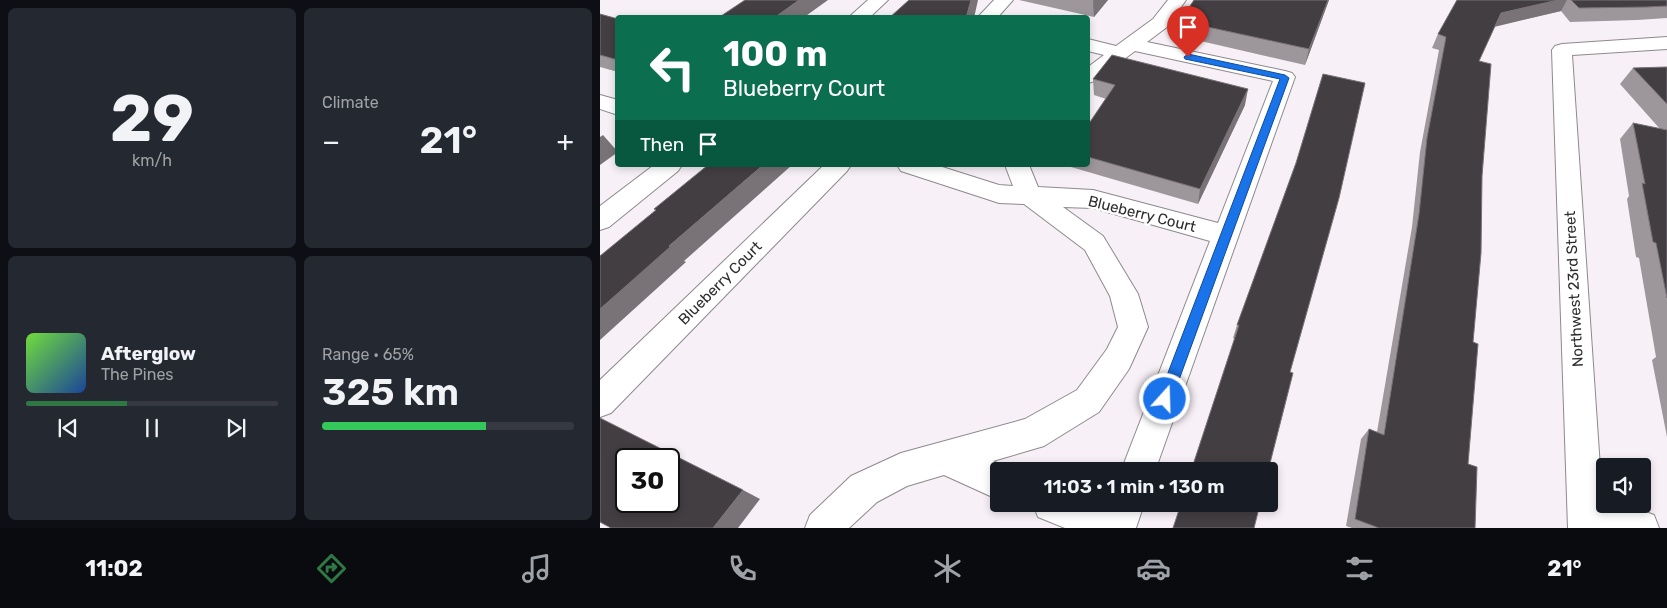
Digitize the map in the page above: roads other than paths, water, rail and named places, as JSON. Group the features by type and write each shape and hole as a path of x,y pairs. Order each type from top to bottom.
{"street":[{"path":"861,15 879,0"},
{"path":"989,15 1004,0"},
{"path":"1090,75 1160,22 1178,0"},
{"name":"Northwest 23rd Street","path":"1586,518 1562,50 1667,44"},
{"path":"1090,45 1125,48 1285,78 1141,462"},
{"path":"600,102 615,107"},
{"path":"600,220 667,167"},
{"name":"Blueberry Court","path":"600,402 837,167"},
{"name":"Blueberry Court","path":"915,167 999,194 1093,199 1225,236"},
{"path":"823,528 864,489 901,470 1032,434 1088,401 1118,359 1133,327 1124,294 1094,243 1029,195 1018,167"},
{"path":"944,458 990,478"},
{"path":"1069,512 1108,528"},
{"path":"1118,528 1123,512"},
{"path":"1586,518 1641,528"}]}
